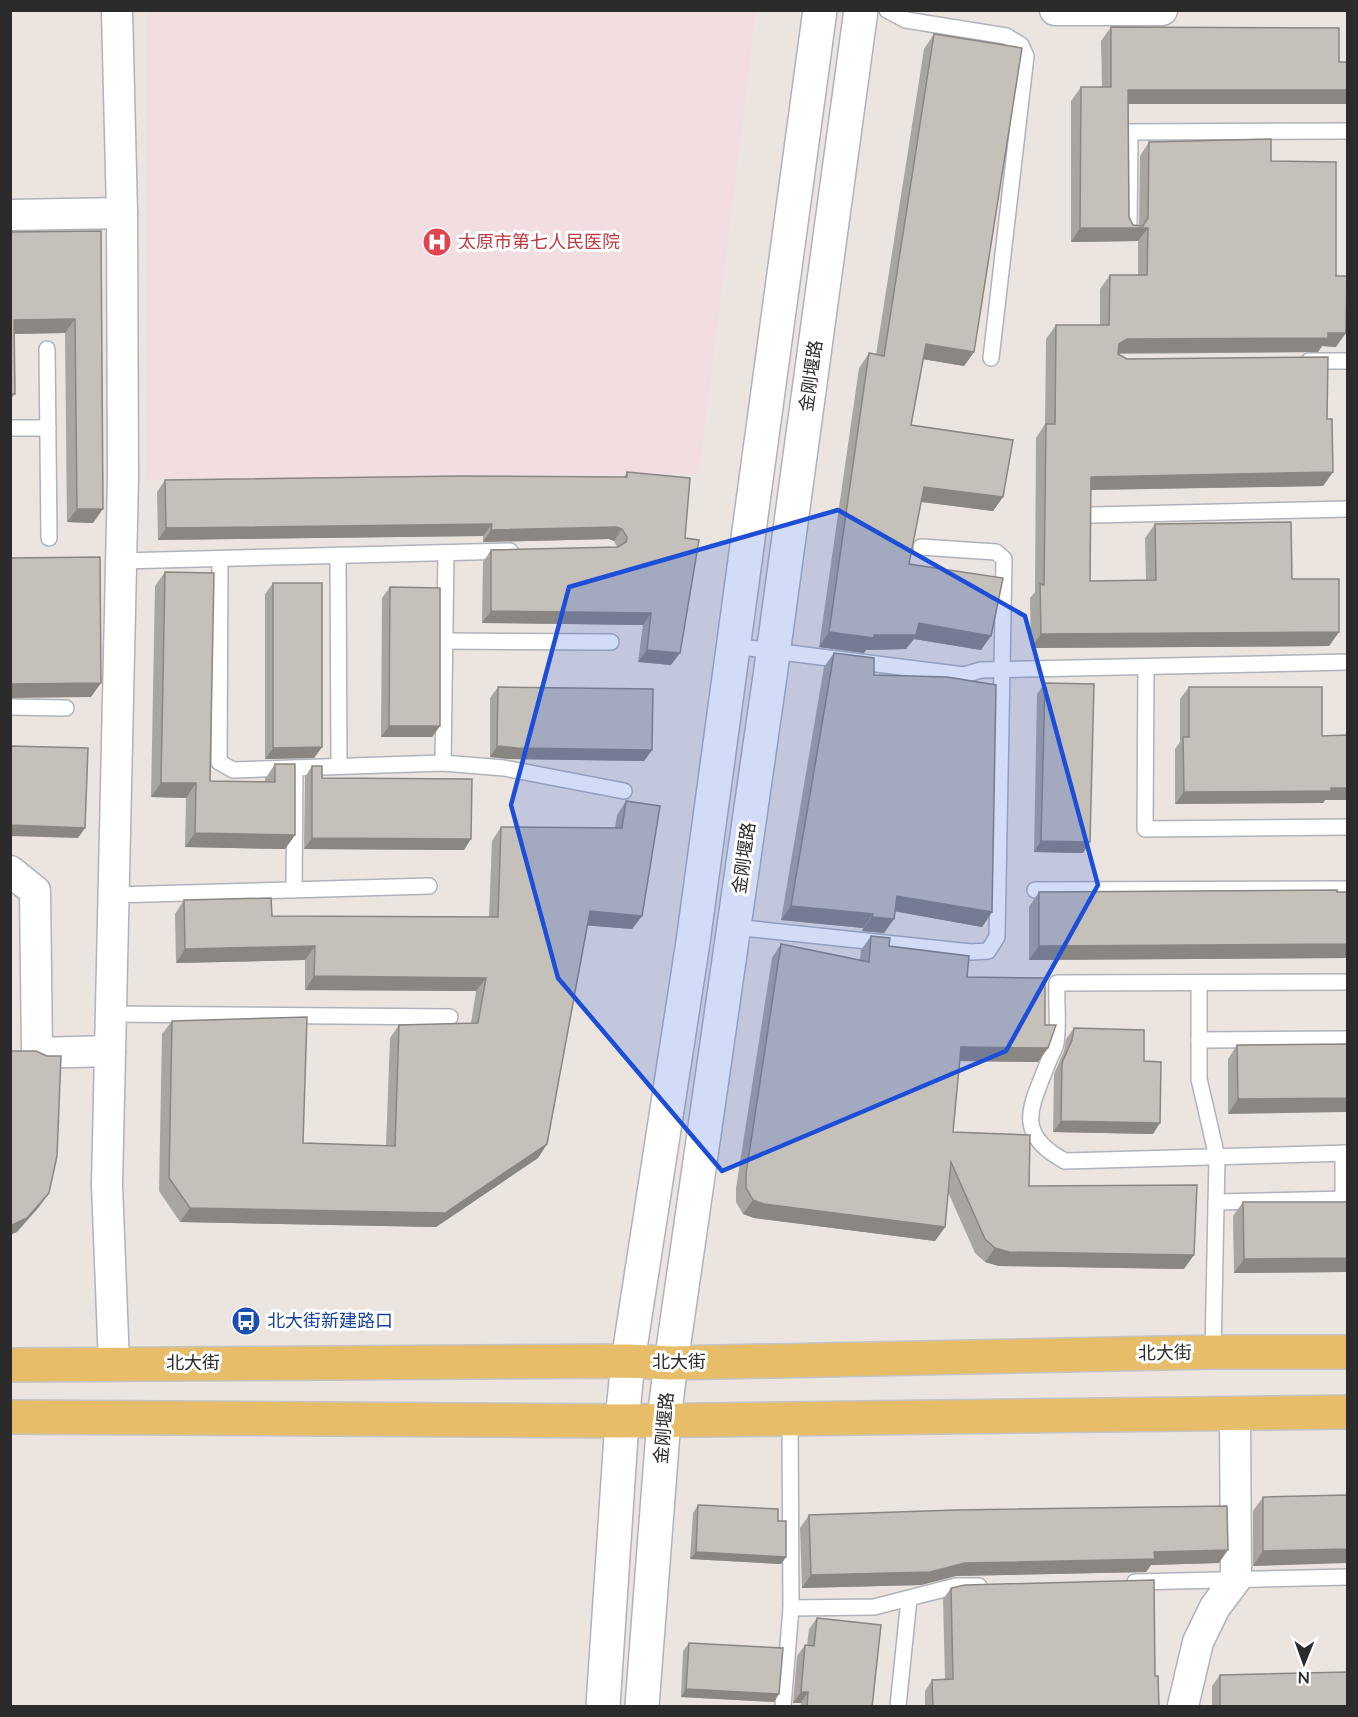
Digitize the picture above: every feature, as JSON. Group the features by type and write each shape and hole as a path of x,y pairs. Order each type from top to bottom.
{"main road":[{"path":"603,1707 628,1361 693,942 820,10"},
{"name":"金刚堰路","path":"642,1707 664,1419 671,1363 773,651 861,10"},
{"name":"北大街","path":"10,1365 628,1361 671,1363 1213,1352 1347,1352"},
{"path":"10,1417 622,1421 790,1417 1347,1412"}],"street":[{"path":"114,1364 106,1185 121,561 122,213 117,10"},
{"path":"1055,10 1162,10"},
{"path":"10,215 122,213"},
{"path":"10,871 35,891 28,1053 110,1051"},
{"path":"1183,1707 1198,1642 1215,1607 1236,1579 1235,1413"}],"lane":[{"path":"887,10 906,20 1006,36 1021,45 1026,56 991,358"},
{"path":"1129,231 1130,132 1347,131"},
{"path":"47,349 49,538"},
{"path":"1290,361 1347,361"},
{"path":"10,428 48,428"},
{"path":"1092,515 1347,509"},
{"path":"734,927 971,952 988,951 997,937 1004,559 996,552 921,547"},
{"path":"121,561 528,551"},
{"path":"442,764 446,553"},
{"path":"338,555 339,766"},
{"path":"220,559 219,762 233,770 442,764 504,768 624,791"},
{"path":"445,640 611,642"},
{"path":"733,646 964,675 981,670 1347,662"},
{"path":"1146,667 1145,829 1347,827"},
{"path":"10,707 66,708"},
{"path":"294,890 295,768"},
{"path":"113,895 429,886"},
{"path":"1035,890 1347,889"},
{"path":"1216,1202 1345,1199 1345,1153 1065,1161 1050,1154 1036,1141 1030,1124 1033,1104 1056,1043 1057,983 1347,982"},
{"path":"1199,983 1199,1079 1217,1157 1213,1352"},
{"path":"111,1014 450,1017"},
{"path":"1199,1040 1347,1039"},
{"path":"783,1707 791,1608 790,1417"},
{"path":"1119,1582 1347,1577"},
{"path":"791,1608 874,1607 956,1586 991,1586"},
{"path":"898,1707 909,1599"}],"highlighted area":[{"path":"838,510 1025,616 1098,885 1006,1051 722,1171 558,978 511,805 569,587"}],"shaded area":[{"name":"太原市第七人民医院","path":"147,11 756,11 699,474 146,480"}],"building":[{"path":"1111,27 1339,28 1339,62 1347,62 1347,90 1128,90 1129,217 1133,225 1143,226 1148,218 1149,142 1271,139 1271,161 1336,162 1336,276 1347,276 1346,333 1328,333 1328,338 1127,339 1119,344 1118,354 1127,359 1328,357 1327,419 1332,419 1333,472 1091,477 1090,581 1156,580 1155,524 1291,522 1292,579 1339,579 1339,632 1041,634 1040,584 1044,585 1046,424 1055,424 1056,325 1109,325 1110,275 1147,275 1148,228 1080,228 1081,87 1111,87"},
{"path":"934,34 1022,48 974,352 926,344 911,425 1013,440 1003,497 924,487 909,564 1003,578 991,636 919,623 916,635 874,635 874,638 829,632 869,353 884,356"},
{"path":"101,231 103,509 77,509 75,319 14,320 15,394 10,394 10,232"},
{"path":"627,472 690,478 685,538 699,540 680,653 647,650 651,613 491,611 491,550 618,547 626,542 627,537 622,529 617,527 491,530 492,524 166,528 165,480 460,476 627,477"},
{"path":"100,557 101,683 10,684 10,558"},
{"path":"165,572 214,573 210,781 275,782 275,764 295,764 295,835 195,833 196,783 161,783"},
{"path":"273,583 322,583 322,747 273,748"},
{"path":"390,587 440,588 440,726 389,726"},
{"path":"834,653 874,658 874,675 947,677 996,685 992,912 897,896 894,919 872,917 873,914 791,906"},
{"path":"1045,683 1094,684 1090,842 1041,841"},
{"path":"498,687 653,689 652,750 497,746"},
{"path":"1189,687 1322,687 1322,736 1347,735 1347,788 1331,788 1331,791 1184,792 1183,737 1189,737"},
{"path":"10,746 88,748 85,828 10,825"},
{"path":"312,766 322,766 322,778 472,779 471,839 312,838"},
{"path":"626,801 660,806 642,916 590,911 547,1144 445,1213 190,1208 169,1178 172,1021 307,1017 303,1143 395,1146 399,1025 478,1023 486,978 314,976 315,946 185,949 184,900 271,898 272,916 498,917 501,827 622,828"},
{"path":"1337,890 1337,892 1347,892 1347,944 1039,946 1039,892"},
{"path":"871,936 890,938 889,946 969,956 967,977 1045,978 1045,1025 1056,1025 1048,1048 961,1047 953,1132 1030,1135 1029,1186 1197,1185 1194,1255 1009,1252 995,1248 985,1239 951,1162 945,1227 764,1204 753,1200 746,1188 746,1174 781,944 869,962"},
{"path":"1074,1028 1144,1030 1144,1061 1161,1062 1160,1123 1061,1121 1062,1063 1072,1040"},
{"path":"1347,1044 1347,1098 1238,1099 1237,1045"},
{"path":"10,1051 36,1051 47,1056 61,1056 57,1156 49,1193 27,1218 10,1226"},
{"path":"1243,1202 1347,1202 1347,1258 1244,1259"},
{"path":"1347,1495 1347,1549 1263,1551 1263,1497"},
{"path":"698,1505 778,1509 778,1521 786,1521 786,1557 696,1552"},
{"path":"1227,1506 1228,1550 1154,1552 1155,1559 965,1563 930,1572 811,1575 809,1515 956,1510"},
{"path":"1154,1580 1155,1676 1158,1676 1159,1707 933,1707 932,1680 953,1679 951,1588 965,1585"},
{"path":"817,1618 881,1625 872,1707 807,1707 808,1692 801,1692 805,1645 814,1646"},
{"path":"689,1643 783,1648 779,1694 686,1689"},
{"path":"1347,1672 1347,1707 1220,1707 1220,1675"}],"place":[{"name":"太原市第七人民医院","path":"437,242"},
{"name":"北大街新建路口","path":"246,1321"}]}
